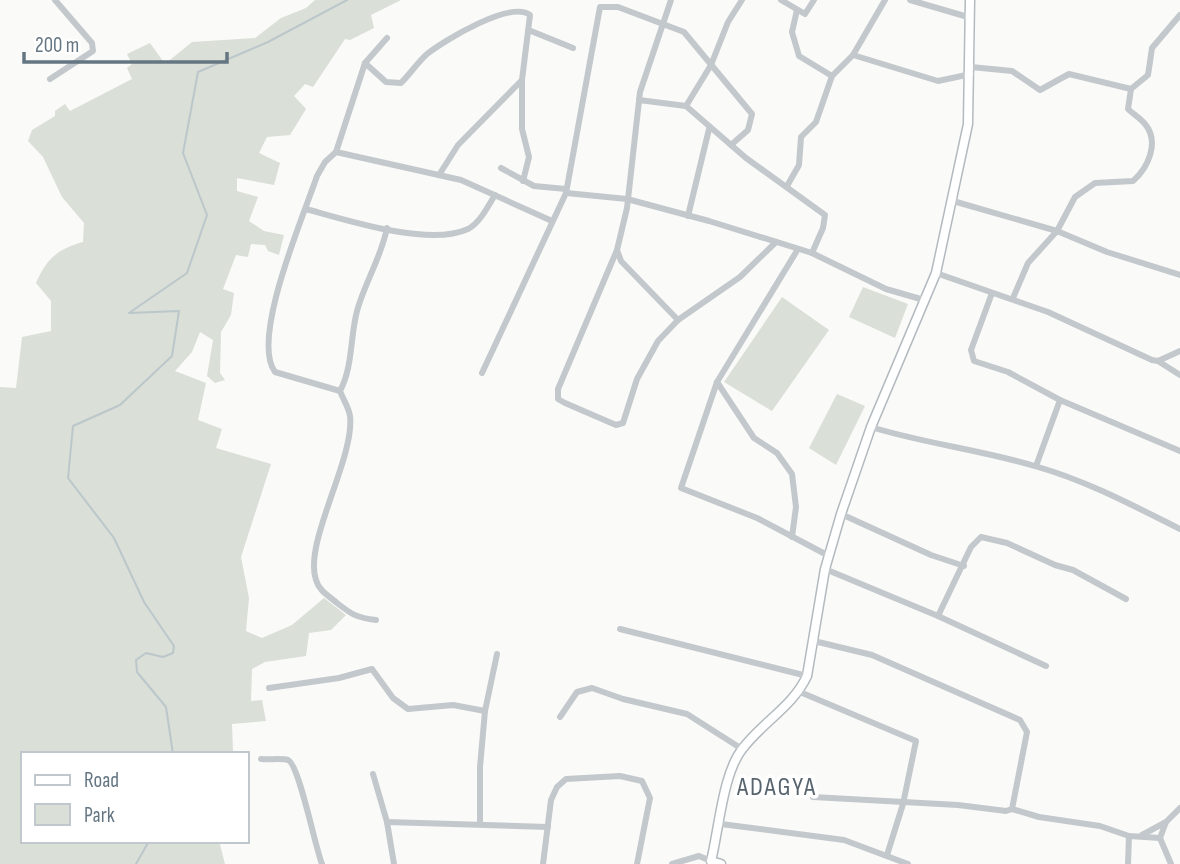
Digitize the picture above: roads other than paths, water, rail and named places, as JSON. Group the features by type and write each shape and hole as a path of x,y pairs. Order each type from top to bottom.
{"street":[{"path":"50,79 93,51 87,37 55,0"},
{"path":"671,0 662,21 639,100 627,199 617,250 558,389 558,399 606,422 623,423 638,379 658,341 678,320 740,277 776,242"},
{"path":"686,106 711,65 727,22 741,0"},
{"path":"780,0 797,10 808,12 814,0"},
{"path":"787,186 799,164 801,137 816,122 832,76 853,55 885,0"},
{"path":"910,0 968,17"},
{"path":"672,864 699,856 718,863 727,776 742,748 800,692 807,676 825,569 841,514 871,427 936,273 968,124 971,71 968,17 970,0"},
{"path":"482,373 566,191 599,4 662,21 684,32 752,114 748,130 731,145"},
{"path":"797,10 792,32 799,56 832,76"},
{"path":"365,63 386,82 401,83 426,55 502,11 527,11 530,15 531,31 522,80 522,130 529,157 523,181"},
{"path":"1013,298 1028,263 1057,231 1070,204 1089,185 1127,184 1145,167 1152,146 1151,135 1147,127 1128,109 1132,89 1148,75 1152,48 1180,16"},
{"path":"531,31 573,48"},
{"path":"341,391 275,372 269,364 267,351 277,290 317,176 325,162 336,152 365,63 387,38"},
{"path":"853,55 938,81 971,71 1012,71 1040,90 1069,74 1132,89"},
{"path":"439,175 458,145 522,80"},
{"path":"639,100 686,106 709,129 825,215 823,228 811,253"},
{"path":"688,216 709,129"},
{"path":"336,152 461,180 552,221"},
{"path":"501,168 523,181 548,189 627,199 776,242 811,253 886,289 924,300"},
{"path":"306,209 430,235 468,229 495,195"},
{"path":"953,201 1057,231 1107,252 1180,275"},
{"path":"376,620 356,618 348,613 324,593 314,572 325,516 349,434 350,415 341,391 347,375 356,314 381,253 387,228"},
{"path":"798,249 717,382 681,488 757,518 829,556"},
{"path":"617,250 621,261 678,320"},
{"path":"936,273 1013,298 1142,357 1158,361 1180,375"},
{"path":"992,293 971,350 971,357 982,365 1008,372 1060,400 1180,451"},
{"path":"1158,361 1180,351"},
{"path":"717,382 754,438 777,453 792,474 796,507 792,537"},
{"path":"1036,466 1060,400"},
{"path":"871,427 921,442 1036,466 1114,496 1180,529"},
{"path":"841,514 931,555 964,566"},
{"path":"939,616 976,540 988,537 1055,565 1073,569 1126,599"},
{"path":"825,569 939,616 1046,666"},
{"path":"620,629 807,676"},
{"path":"814,640 872,655 1020,720 1027,732 1027,743 1012,809"},
{"path":"480,822 479,789 485,711 496,654"},
{"path":"269,688 339,678 372,668 393,698 408,709 453,705 485,711"},
{"path":"560,717 577,692 592,688 623,699 687,714 742,748"},
{"path":"800,692 916,741 903,804 887,855"},
{"path":"261,759 288,760 293,764 303,787 306,813 321,864"},
{"path":"373,774 387,822 394,864"},
{"path":"543,864 554,793 566,779 637,778 642,781 650,799 637,864"},
{"path":"813,796 903,804 1012,809 1039,817 1100,826 1129,836 1160,838"},
{"path":"1140,836 1166,822 1180,808"},
{"path":"387,822 480,822 548,827"},
{"path":"1166,822 1160,838 1171,864"},
{"path":"721,824 844,840 908,864"},
{"path":"1128,864 1129,836"}],"waterway":[{"path":"173,752 166,707 137,672 136,660 146,653 163,657 173,653 174,646 144,602 114,538 68,478 73,426 120,405 172,356 179,311 129,313 187,273 207,215 183,153 198,72 268,42 347,0"},
{"path":"136,864 148,843"}],"district":[{"name":"ADAGYA","path":"777,786"}]}
